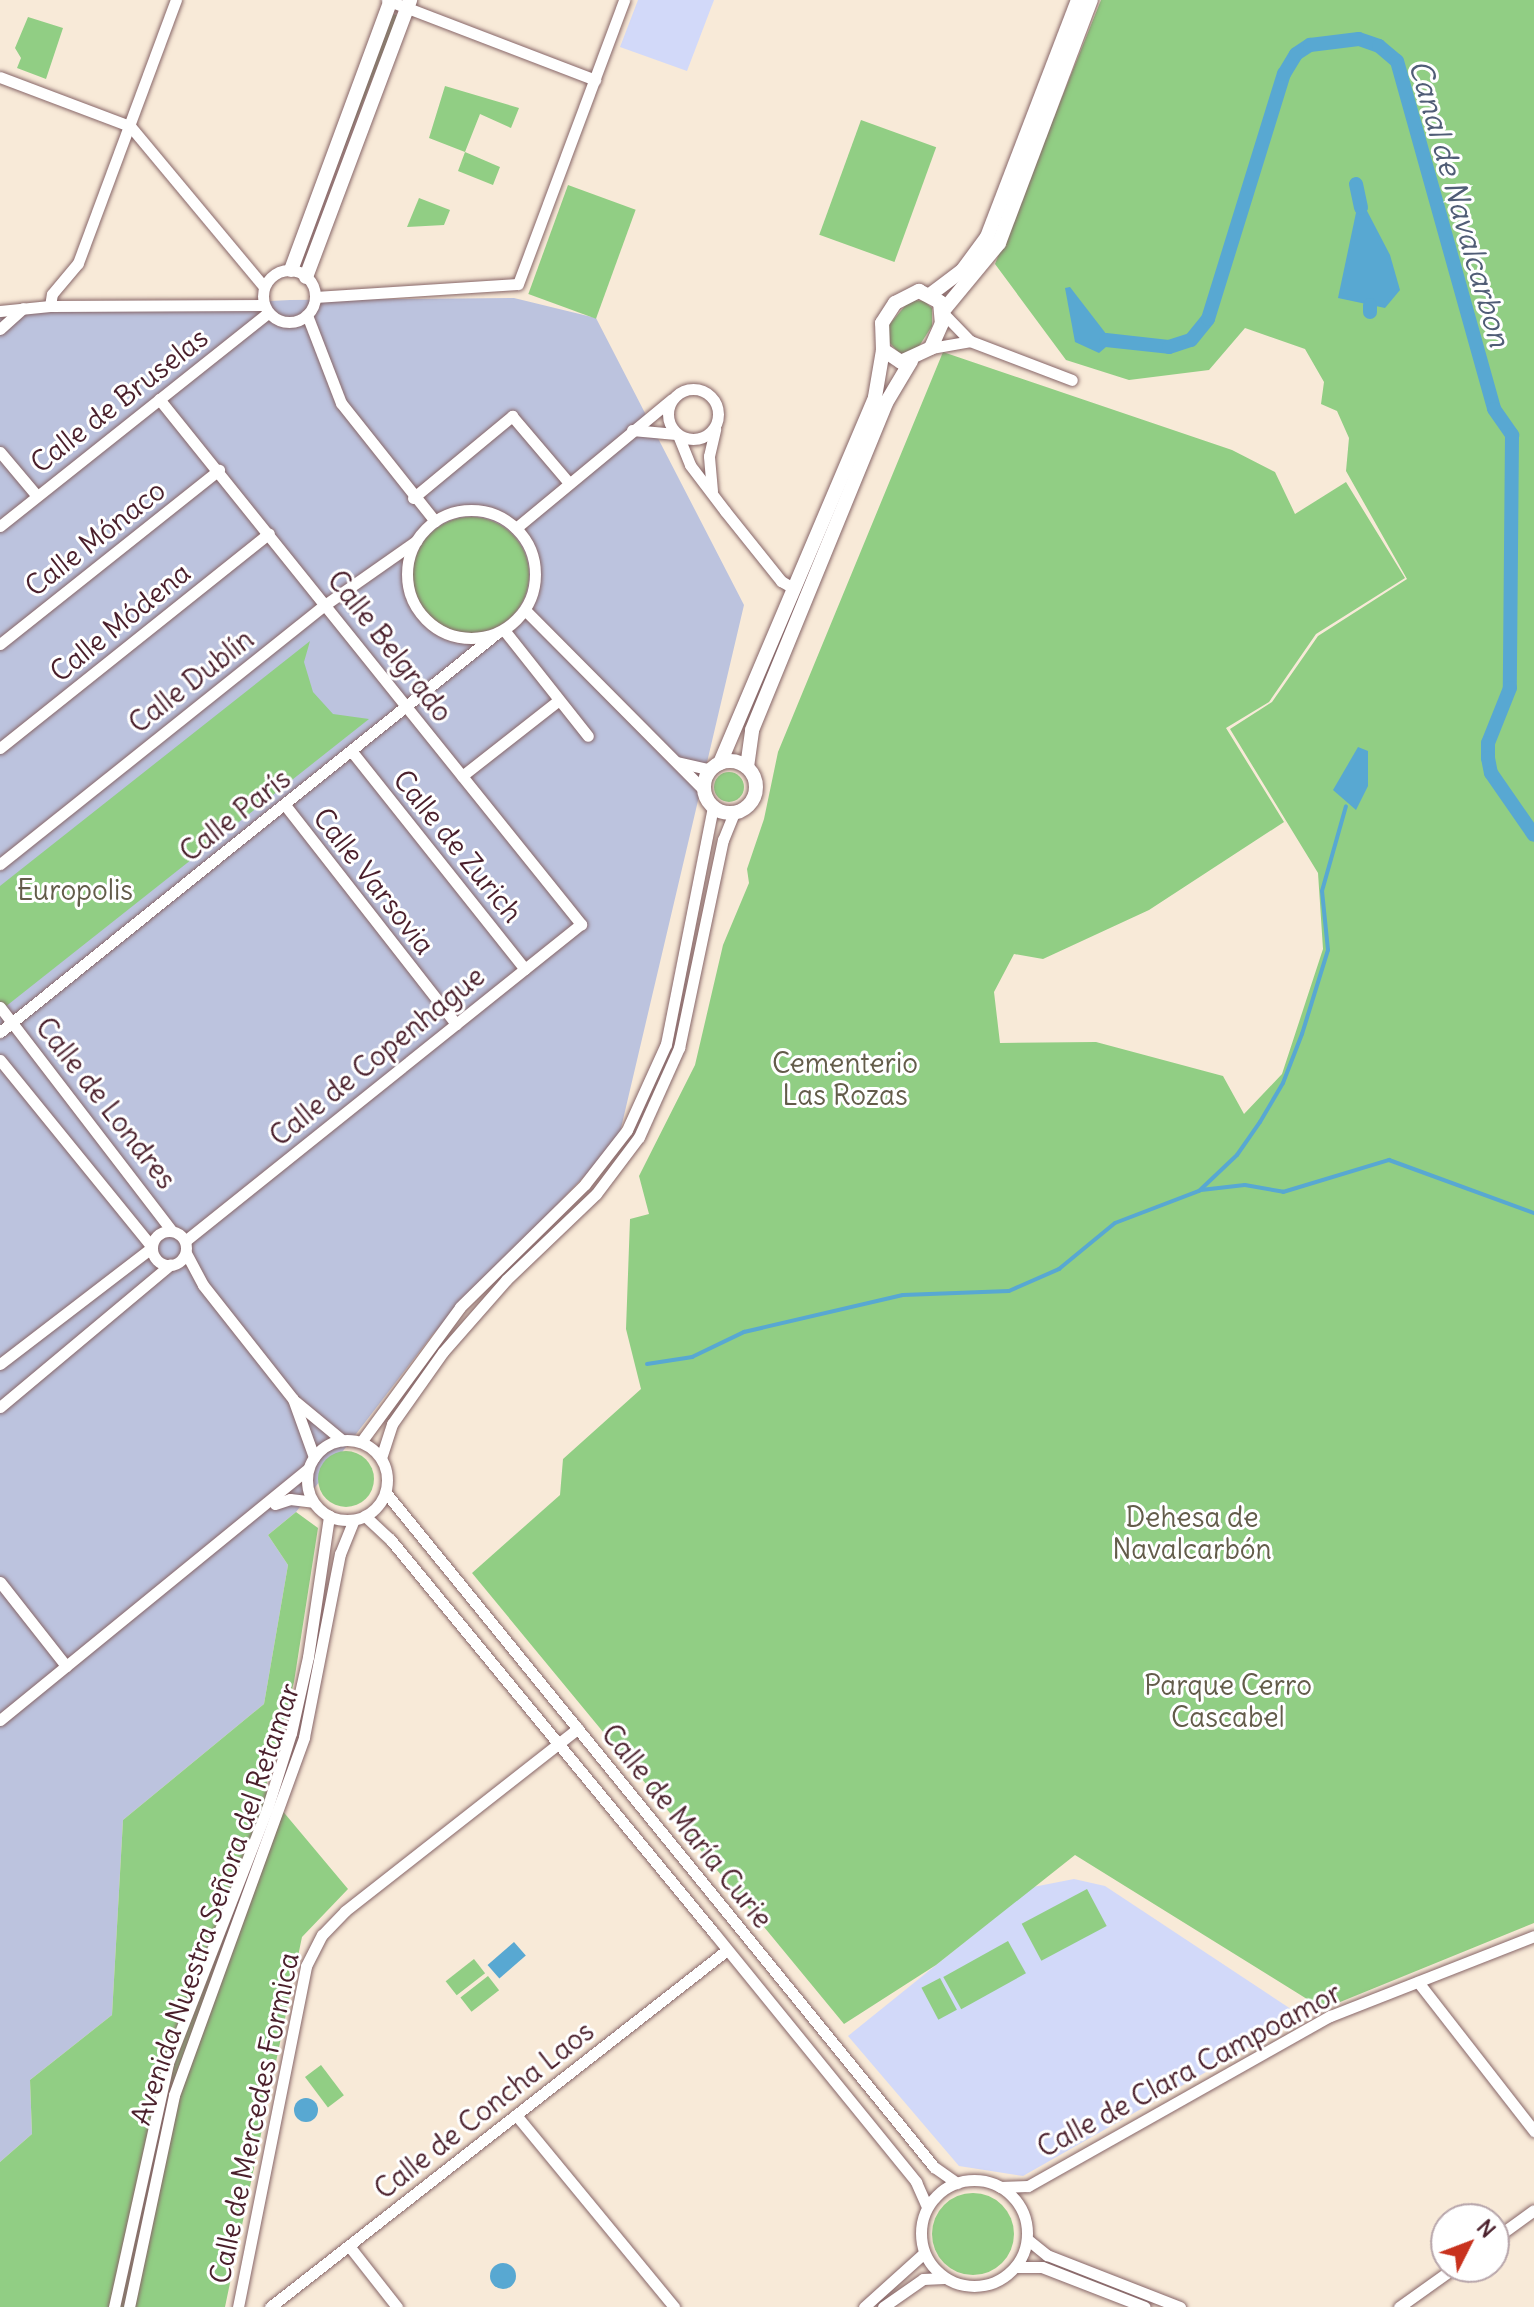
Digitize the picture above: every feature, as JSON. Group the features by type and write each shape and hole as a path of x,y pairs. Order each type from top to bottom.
{"street":[{"path":"50,306 52,294 78,263 176,0"},
{"path":"291,270 390,0 408,4 595,80"},
{"path":"315,297 518,284 624,0"},
{"path":"931,294 962,271 987,237 1078,0"},
{"path":"931,348 943,312 999,243 1091,0"},
{"path":"306,277 408,4"},
{"path":"0,77 130,126 264,287 266,309"},
{"path":"0,311 50,306 266,309 287,323 307,315 315,297 306,277 291,270 275,274 264,287"},
{"path":"705,791 875,397 883,350 882,323 895,303 919,291 931,294 970,341 1072,380"},
{"path":"0,329 23,308"},
{"name":"Calle de Bruselas","path":"0,526 266,309"},
{"path":"307,315 341,403 413,498 435,521"},
{"path":"270,1505 290,1499 313,1502 329,1516 359,1518 386,1493 381,1458 392,1424 443,1352 506,1280 596,1194 652,1113 679,1048 723,840 734,813 755,796 755,780 747,767 752,730 886,403 911,361 931,348 970,341"},
{"path":"883,350 901,362 911,361"},
{"path":"516,528 631,430 672,399 697,388 709,394 717,404 716,427 709,456 712,492"},
{"name":"Calle Belgrado","path":"159,399 581,924"},
{"path":"672,399 669,424 677,434 690,465 781,581 793,588"},
{"path":"413,498 512,416 569,483"},
{"path":"631,430 699,439 716,427"},
{"path":"0,452 37,496"},
{"name":"Calle Mónaco","path":"0,644 219,470"},
{"path":"477,510 516,528 531,551 536,576 525,610 501,632 480,638 453,635 430,623 418,610 407,575 416,541 435,521 477,510"},
{"name":"Calle Módena","path":"0,748 269,533"},
{"name":"Calle Dublín","path":"0,864 326,604 416,541"},
{"path":"361,1442 460,1307 585,1184 627,1130 666,1044 713,807 705,791 525,610"},
{"path":"501,632 588,736"},
{"name":"Calle París","path":"0,1032 501,632"},
{"path":"462,776 559,700"},
{"name":"Calle de Zurich","path":"353,753 525,969"},
{"path":"676,762 747,767"},
{"name":"Calle Varsovia","path":"285,805 456,1024"},
{"path":"713,807 734,813"},
{"name":"Calle de Copenhague","path":"180,1240 581,924"},
{"name":"Calle de Londres","path":"0,1007 180,1240 203,1285"},
{"name":"Calle de Londres","path":"0,1060 151,1247 159,1263 172,1265 203,1285"},
{"path":"0,1364 151,1247 158,1234 180,1240 172,1265 0,1407"},
{"path":"203,1285 293,1399 342,1440 361,1442 381,1458"},
{"path":"293,1399 311,1463 313,1502"},
{"path":"0,1720 270,1505 311,1463 342,1440"},
{"name":"Calle de María Curie","path":"386,1493 934,2167 957,2183"},
{"name":"Avenida Nuestra Señora del Retamar","path":"114,2307 168,2063 267,1809 291,1733 308,1657 329,1516"},
{"name":"Calle de María Curie","path":"359,1518 390,1539 916,2182 927,2207"},
{"name":"Avenida Nuestra Señora del Retamar","path":"129,2307 174,2095 304,1737 340,1554 359,1518"},
{"path":"0,1582 66,1666"},
{"name":"Calle de Mercedes Formica","path":"242,2305 306,1966 322,1935 345,1911 578,1728"},
{"name":"Calle de Clara Campoamor","path":"1000,2187 1028,2186 1303,2031 1534,1936"},
{"name":"Calle de Concha Laos","path":"270,2307 727,1950"},
{"path":"1418,1982 1534,2131"},
{"path":"516,2115 674,2307"},
{"path":"945,2278 924,2253 921,2230 927,2207 957,2183 979,2180 1000,2187 1022,2210"},
{"path":"1015,2267 1027,2239 1022,2210 1028,2186"},
{"path":"1510,2227 1534,2210"},
{"path":"1027,2239 1047,2255 1180,2307"},
{"path":"349,2246 397,2307"},
{"path":"864,2307 924,2253"},
{"path":"883,2307 923,2279 945,2278 959,2284 989,2284 1015,2267 1042,2267 1145,2307"},
{"path":"1399,2307 1433,2283"}],"shaded area":[{"path":"638,0 714,0 687,71 620,47"},
{"path":"514,298 596,318 744,605 618,1141 433,1334 296,1512 268,1535 288,1565 264,1704 123,1820 112,2015 30,2080 32,2134 0,2162 0,314 290,300"},
{"path":"1074,1879 1105,1886 1303,2017 1023,2176 959,2166 848,2036 1033,1887"}],"green space":[{"name":"Dehesa de Navalcarbón","path":"1101,0 1534,0 1534,1923 1323,2009 1075,1855 936,1965 844,2024 472,1573 560,1495 563,1459 641,1389 626,1329 630,1219 649,1214 639,1176 695,1065 723,945 749,883 747,869 764,819 778,752 943,352 1232,450 1275,472 1295,514 1346,482 1405,578 1316,634 1269,702 1226,728 1284,822 1149,910 1043,959 1014,954 994,992 1000,1043 1096,1042 1223,1076 1244,1114 1282,1074 1323,949 1318,873 1230,729 1272,702 1318,636 1407,579 1346,471 1349,438 1337,411 1321,404 1324,382 1305,349 1245,328 1209,370 1129,380 1066,360 995,264"},
{"path":"393,14 398,16 298,263 293,262"},
{"path":"28,17 63,28 46,79 17,68 21,58 15,48"},
{"path":"445,86 519,108 511,128 480,114 465,152 429,138"},
{"path":"861,120 936,147 894,262 819,235"},
{"path":"465,152 500,167 493,185 458,171"},
{"path":"568,185 636,210 596,319 528,294"},
{"path":"419,198 450,210 444,225 407,227"},
{"path":"910,300 924,301 932,308 932,326 916,351 900,354 889,342 889,325"},
{"path":"471,517 493,521 512,534 525,553 529,575 525,597 512,616 493,629 471,633 449,629 430,616 417,597 413,575 417,553 430,534 449,521"},
{"name":"Europolis","path":"310,641 304,662 313,692 333,714 369,719 0,1011 0,886"},
{"path":"729,772 740,776 744,787 740,798 729,802 718,798 714,787 718,776"},
{"path":"346,1451 366,1459 374,1479 366,1499 346,1507 326,1499 318,1479 326,1459"},
{"path":"296,1512 318,1528 294,1682 265,1790 348,1889 302,1937 225,2307 0,2307 0,2162 32,2134 30,2080 112,2015 123,1820 264,1704 288,1565 268,1535"},
{"path":"1087,1889 1107,1926 1041,1961 1022,1924"},
{"path":"1008,1941 1026,1973 961,2009 943,1977"},
{"path":"474,1959 485,1973 457,1995 446,1981"},
{"path":"488,1976 499,1990 472,2012 460,1998"},
{"path":"940,1978 957,2010 938,2020 921,1988"},
{"path":"321,2065 344,2095 328,2107 305,2077"},
{"path":"973,2193 989,2196 1002,2205 1011,2218 1014,2234 1011,2250 1002,2263 989,2272 973,2275 957,2272 944,2263 935,2250 932,2234 935,2218 944,2205 957,2196"}],"water":[{"path":"1365,207 1390,255 1400,290 1385,308 1338,298 1357,208"},
{"path":"1070,287 1107,335 1106,347 1099,353 1075,342 1065,288"},
{"path":"1358,747 1368,751 1368,786 1356,810 1333,790"},
{"path":"514,1942 526,1956 499,1979 488,1965"},
{"path":"306,2098 315,2101 318,2110 315,2119 306,2122 297,2119 294,2110 297,2101"},
{"path":"503,2263 512,2267 516,2276 512,2285 503,2289 494,2285 490,2276 494,2267"}],"waterway":[{"name":"Canal de Navalcarbon","path":"1106,340 1169,347 1191,340 1208,319 1284,74 1296,54 1310,45 1359,39 1379,46 1397,61 1494,409 1512,435 1510,688 1488,743 1488,758 1491,773 1534,835"},
{"path":"1356,184 1361,207"},
{"path":"1370,305 1370,312"},
{"path":"647,1364 692,1357 744,1332 903,1295 1009,1291 1059,1269 1115,1223 1199,1191 1237,1155 1260,1122 1283,1083 1302,1034 1328,950 1322,891 1346,806"},
{"path":"1201,1190 1245,1185 1283,1192 1389,1160 1534,1213"}],"park label":[{"name":"Cementerio Las Rozas","path":"845,1079"},
{"name":"Parque Cerro Cascabel","path":"1228,1701"}]}
